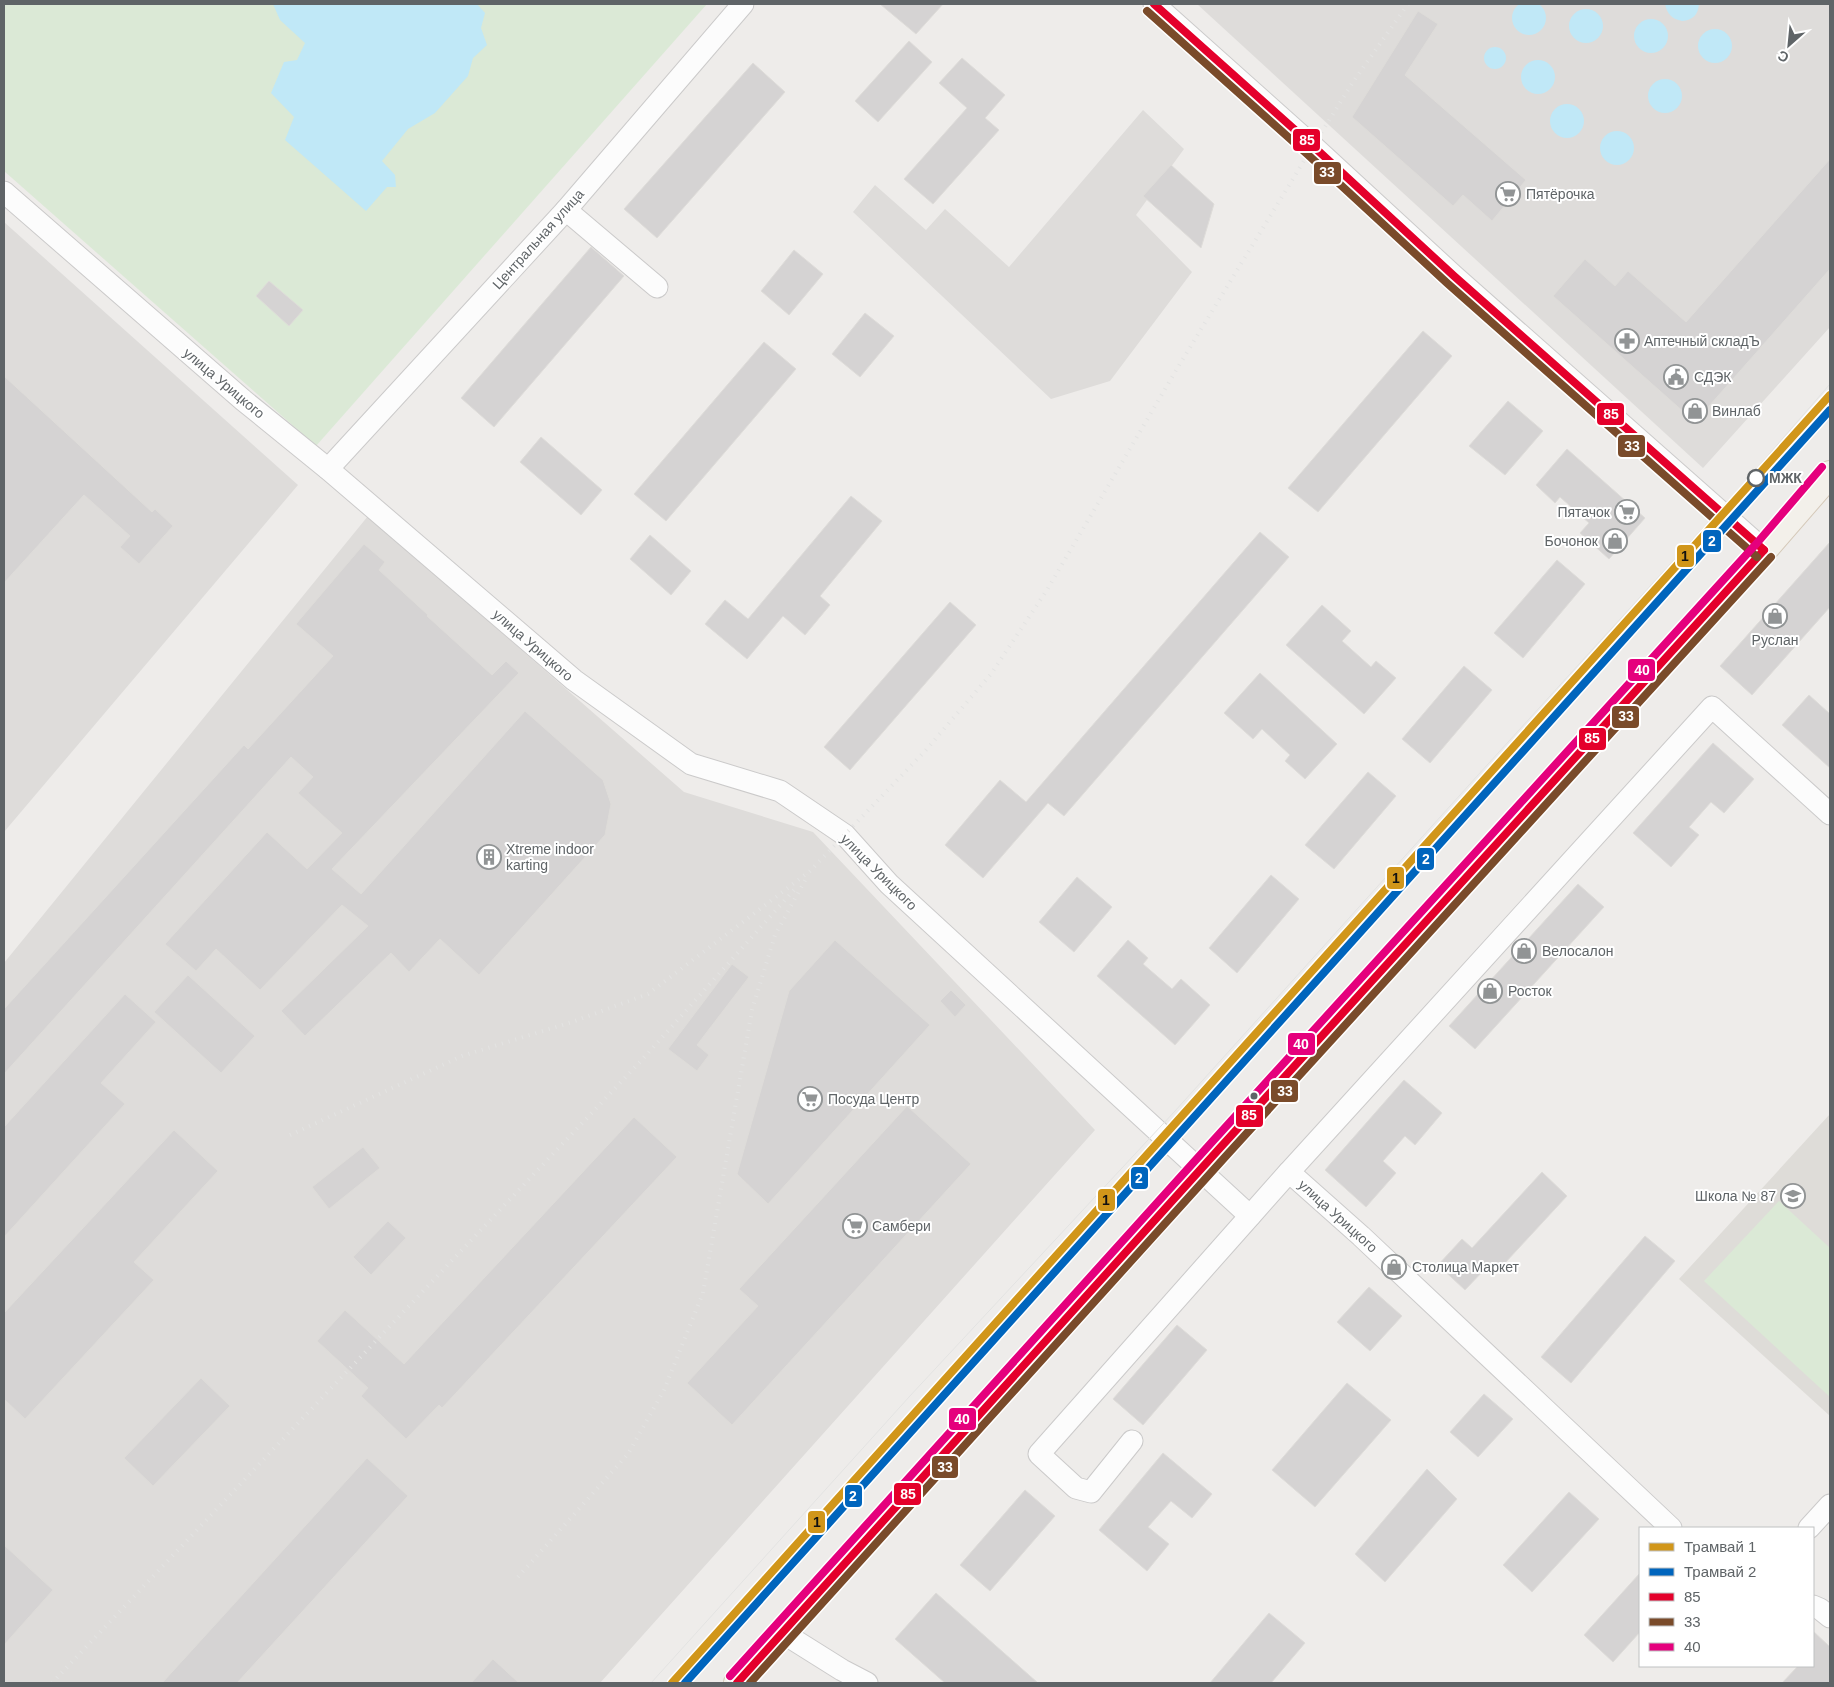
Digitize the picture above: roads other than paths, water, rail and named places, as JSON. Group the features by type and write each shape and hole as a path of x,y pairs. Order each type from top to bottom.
{"main road":[{"path":"737,1683 1764,550 1830,474"}],"street":[{"name":"Центральная улица","path":"328,469 566,210 743,4"},
{"path":"1154,4 1313,146 1454,276 1764,550"},
{"name":"улица Урицкого","path":"4,192 243,400 328,469 574,680 691,764 780,790 845,835 889,884 1250,1216 1289,1172 1367,1242 1670,1527"},
{"path":"566,210 657,287"},
{"path":"1289,1172 1712,707 1830,814"},
{"path":"1132,1441 1091,1492 1076,1488 1039,1454 1250,1216"},
{"path":"1810,1527 1830,1504"},
{"path":"1814,1606 1830,1617"},
{"path":"783,1632 836,1676 867,1683"}],"water":[{"path":"1529,1 1541,6 1546,18 1541,30 1529,35 1517,30 1512,18 1517,6"},
{"path":"273,4 477,4 485,13 481,28 487,45 473,58 468,76 435,113 408,129 382,161 395,175 396,187 387,187 366,211 285,140 294,117 271,93 284,62 297,60 305,43 280,20"},
{"path":"1665,4 1699,4 1694,16 1682,21 1670,15"},
{"path":"1586,9 1598,14 1603,26 1598,38 1586,43 1574,38 1569,26 1574,14"},
{"path":"1651,19 1663,24 1668,36 1663,48 1651,53 1639,48 1634,36 1639,24"},
{"path":"1715,29 1727,34 1732,46 1727,58 1715,63 1703,58 1698,46 1703,34"},
{"path":"1495,47 1503,50 1506,58 1503,66 1495,69 1487,66 1484,58 1487,50"},
{"path":"1538,60 1550,65 1555,77 1550,89 1538,94 1526,89 1521,77 1526,65"},
{"path":"1665,79 1677,84 1682,96 1677,108 1665,113 1653,108 1648,96 1653,84"},
{"path":"1567,104 1579,109 1584,121 1579,133 1567,138 1555,133 1550,121 1555,109"},
{"path":"1617,131 1629,136 1634,148 1629,160 1617,165 1605,160 1600,148 1605,136"}],"tram line":[{"path":"651,1683 909,1397 1175,1111 1745,482 1830,384"},
{"name":"1","path":"672,1683 1830,395"},
{"name":"2","path":"685,1683 1830,410"}],"railway":[{"path":"290,1135 462,1056 572,1022 648,994 810,871 926,750 991,674 1047,590 1178,367 1313,146 1353,82 1408,4"},
{"path":"518,1577 628,1454 664,1390 703,1293 752,1010 775,935 808,875"},
{"path":"52,1683 640,1062 794,890"}],"place":[{"name":"Пятёрочка","path":"1508,194"},
{"name":"Аптечный складЪ","path":"1627,341"},
{"name":"СДЭК","path":"1676,377"},
{"name":"Винлаб","path":"1695,411"},
{"name":"МЖК","path":"1756,478"},
{"name":"Пятачок","path":"1627,512"},
{"name":"Бочонок","path":"1615,541"},
{"name":"Руслан","path":"1775,616"},
{"name":"Xtreme indoor karting","path":"489,857"},
{"name":"Велосалон","path":"1524,951"},
{"name":"Росток","path":"1490,991"},
{"name":"Посуда Центр","path":"810,1099"},
{"name":"Школа № 87","path":"1793,1196"},
{"name":"Самбери","path":"855,1226"},
{"name":"Столица Маркет","path":"1394,1267"}]}
